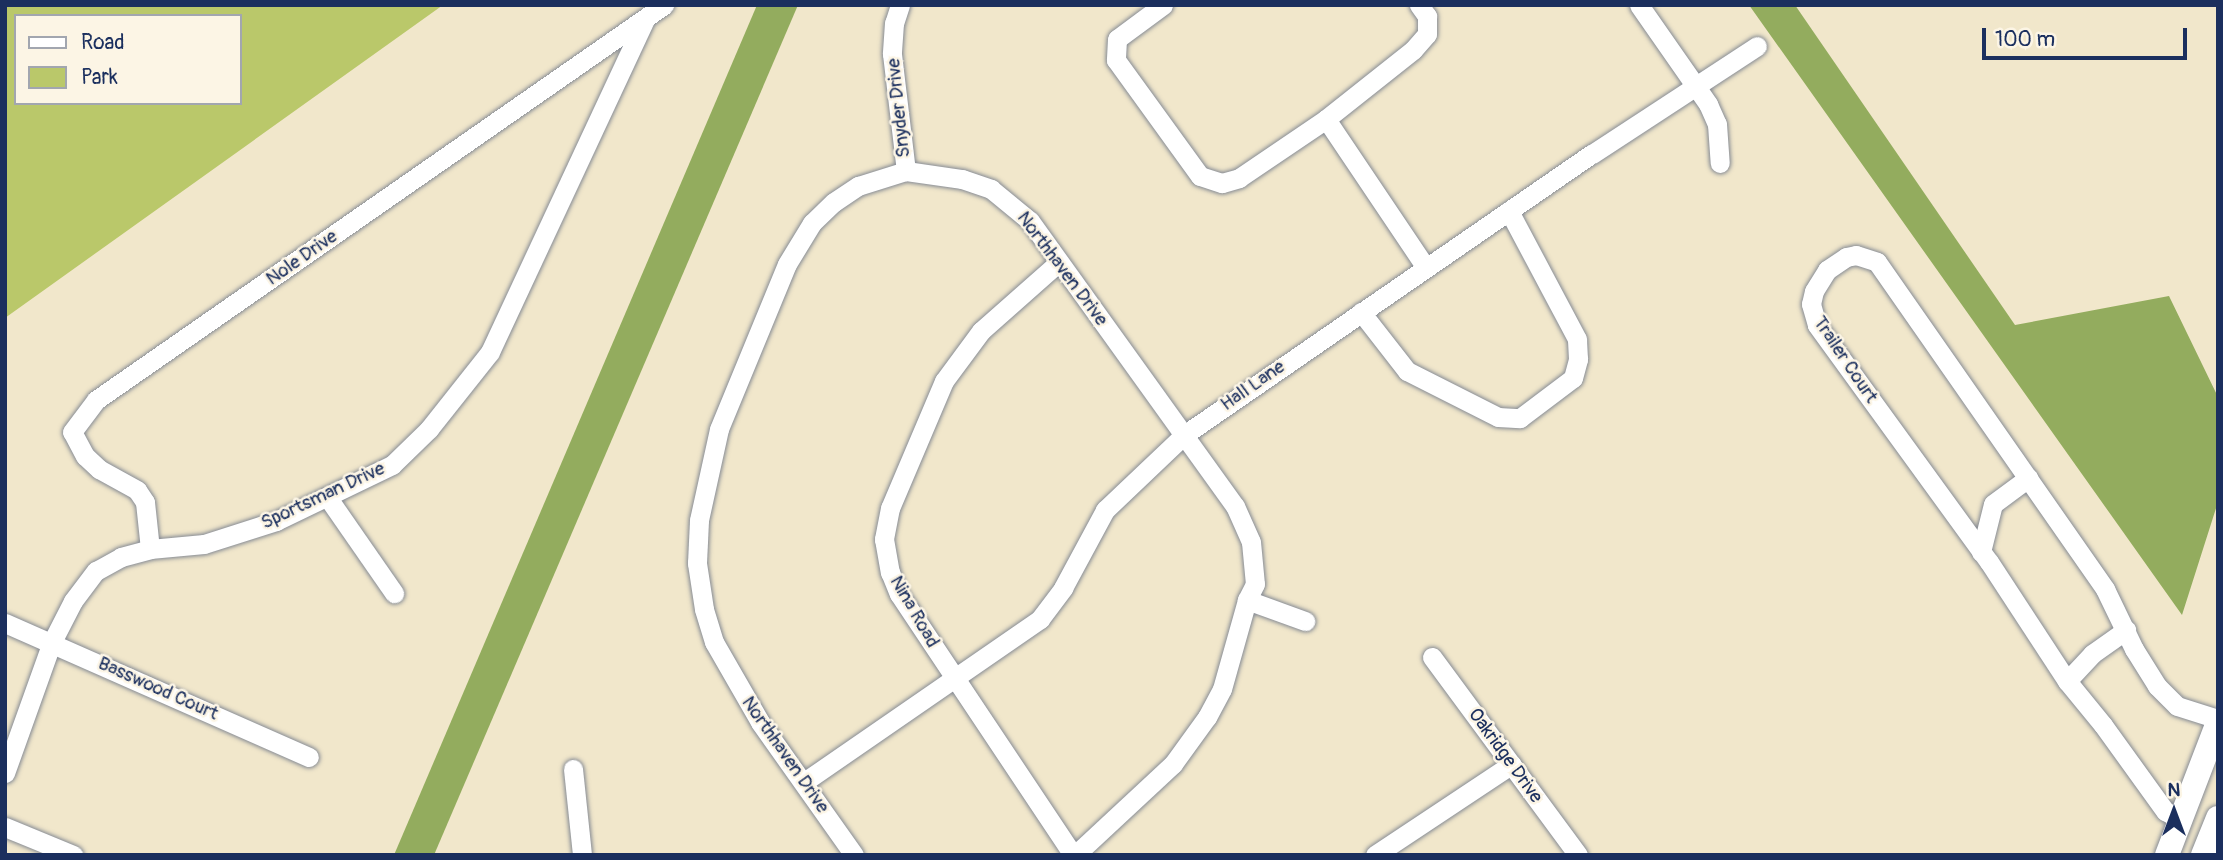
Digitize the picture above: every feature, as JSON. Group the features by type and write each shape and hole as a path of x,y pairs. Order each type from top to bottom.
{"main road":[{"path":"2167,855 2218,720"},
{"path":"2203,855 2218,818"}],"street":[{"name":"Nole Drive","path":"150,549 145,502 141,496 125,481 99,469 85,456 72,432 96,400 664,5"},
{"name":"Snyder Drive","path":"900,5 894,23 892,54 906,170"},
{"path":"1163,5 1117,39 1116,60 1199,176 1222,183 1239,178 1326,119 1413,50 1427,34 1427,16 1419,5"},
{"path":"1639,5 1697,88 1717,124 1720,163"},
{"name":"Sportsman Drive","path":"5,773 52,642 73,601 96,571 121,557 150,549 204,544 276,521 392,465 429,429 490,352 621,65 644,21"},
{"name":"Hall Lane","path":"804,782 1040,619 1051,608 1105,510 1184,435 1509,211 1757,46"},
{"path":"1326,119 1426,268"},
{"name":"Northhaven Drive","path":"854,855 760,722 714,642 704,609 697,563 699,520 719,429 788,264 812,223 834,202 858,186 906,170 962,179 991,189 1030,221 1234,506 1248,534 1255,567 1255,584 1247,600 1222,689 1207,717 1173,764 1074,855"},
{"path":"1361,312 1408,370 1499,417 1520,418 1573,378 1578,359 1577,339 1509,211"},
{"name":"Trailer Court","path":"2182,820 2165,811 2104,725 2067,681 1981,551 1817,325 1811,304 1814,291 1827,270 1846,257 1856,255 1877,262 2105,589 2144,667 2177,706 2218,720"},
{"name":"Nina Road","path":"1059,262 981,331 944,381 886,522 884,539 890,572 899,594 1074,855"},
{"path":"1981,551 1993,504 2028,478"},
{"path":"328,498 394,593"},
{"path":"1247,600 1305,621"},
{"name":"Basswood Court","path":"5,623 309,757"},
{"path":"2067,681 2092,654 2126,630"},
{"name":"Oakridge Drive","path":"1432,657 1578,855"},
{"path":"1375,855 1512,764"},
{"path":"573,769 582,855"},
{"path":"5,827 73,855"}],"green space":[{"path":"5,5 443,5 5,318"},
{"path":"757,5 798,5 434,855 394,855"},
{"path":"1749,5 1795,5 2015,325 2169,296 2218,397 2218,502 2182,615"}]}
